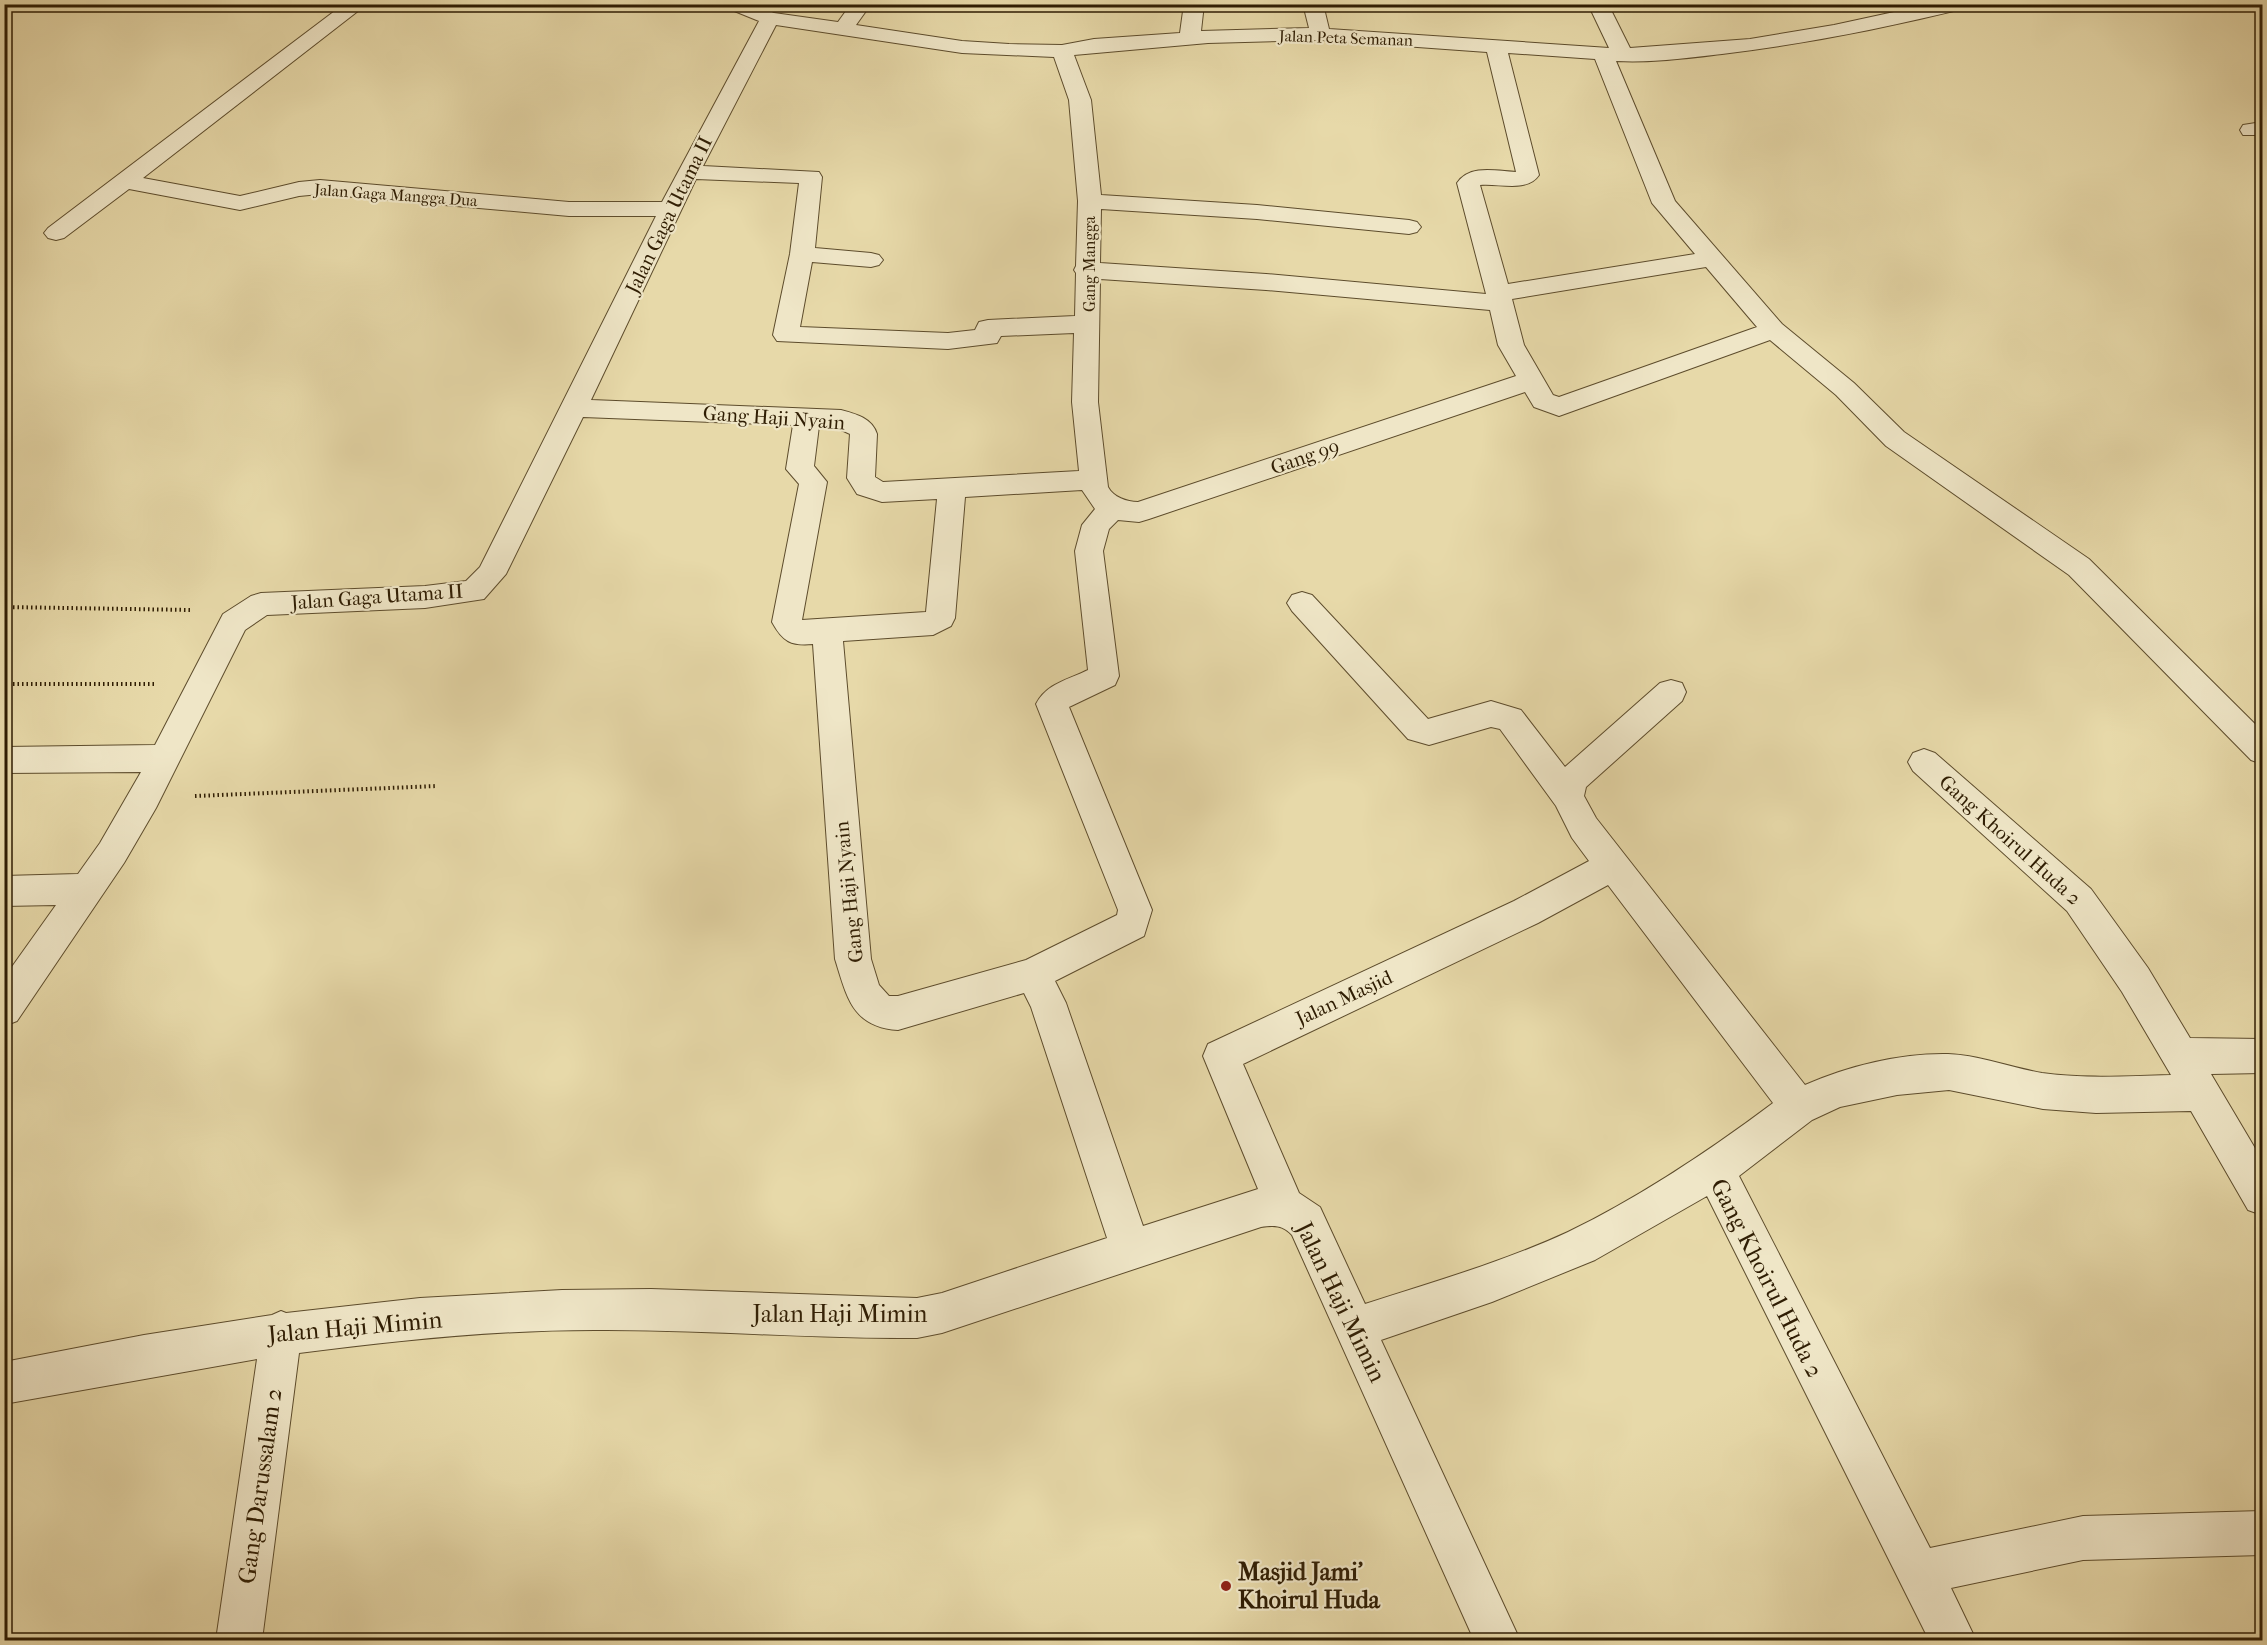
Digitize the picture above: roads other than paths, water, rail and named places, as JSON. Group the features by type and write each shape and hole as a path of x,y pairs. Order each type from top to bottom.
{"street":[{"path":"56,233 357,4"},
{"name":"Jalan Peta Semanan","path":"734,4 770,18 963,47 1062,51 1094,45 1190,38 1320,34 1613,54 1669,54 1784,40 1881,23 1959,4"},
{"path":"843,29 861,4"},
{"path":"1190,38 1194,4"},
{"path":"1313,4 1320,34"},
{"path":"1598,4 1664,203 1773,330 1845,389 1895,439 2079,567 2262,751"},
{"name":"Jalan Gaga Utama II","path":"163,758 234,622 246,612 261,604 425,597 474,591 490,574 671,209 687,172 770,18"},
{"path":"1497,47 1528,175 1522,179 1475,177 1468,183 1511,345 1543,401 1559,407 1773,330"},
{"name":"Gang Mangga","path":"1062,51 1080,100 1090,201 1086,270 1089,324 1085,402 1093,480"},
{"path":"687,172 811,177 802,254 786,335 948,341 987,337 988,328 1089,324"},
{"name":"Jalan Gaga Mangga Dua","path":"125,181 240,203 299,189 320,187 569,209 671,209"},
{"path":"1090,201 1257,212 1409,227"},
{"path":"802,254 871,260"},
{"path":"1086,270 1499,298 1711,259"},
{"name":"Gang 99","path":"1114,507 1127,512 1139,512 1530,381"},
{"name":"Gang Haji Nyain","path":"572,408 841,419 862,428 861,478 863,483"},
{"path":"807,416 800,469 813,482 863,483 867,487 882,492 1093,480 1101,500 1114,507"},
{"path":"813,482 787,622 796,634 933,623 940,618 952,489"},
{"name":"Gang Haji Nyain","path":"827,632 853,959 864,994 881,1012 898,1013 1033,974 1132,925 1135,910 1052,704 1061,693 1091,684 1104,676 1089,551 1096,525 1114,507"},
{"path":"1302,603 1419,730 1429,732 1481,716 1501,714 1510,719 1569,796 1584,828 1799,1107"},
{"path":"1569,796 1571,781 1671,692"},
{"path":"4,759 163,758 144,798 89,889 4,1009"},
{"name":"Gang Khoirul Huda 2","path":"1924,762 2079,900 2135,980 2262,1196"},
{"name":"Jalan Masjid","path":"1285,1207 1221,1056 1526,912 1613,865"},
{"path":"4,891 89,889"},
{"path":"1033,974 1048,1003 1131,1250"},
{"path":"2179,1056 2262,1056"},
{"path":"1715,1170 1799,1107 1837,1090 1897,1077 1949,1072 2043,1091 2096,1095 2201,1093"},
{"name":"Gang Khoirul Huda 2","path":"1355,1328 1492,1282 1581,1246 1715,1170 1953,1641"},
{"name":"Jalan Haji Mimin","path":"4,1383 211,1343 354,1323 561,1310 917,1318 942,1314 1261,1207 1285,1207 1294,1209 1306,1221 1497,1641"},
{"name":"Gang Darussalam 2","path":"239,1641 281,1332"},
{"path":"1917,1573 2082,1538 2262,1533"}],"place":[{"name":"Masjid Jami' Khoirul Huda","path":"1226,1586"}]}
